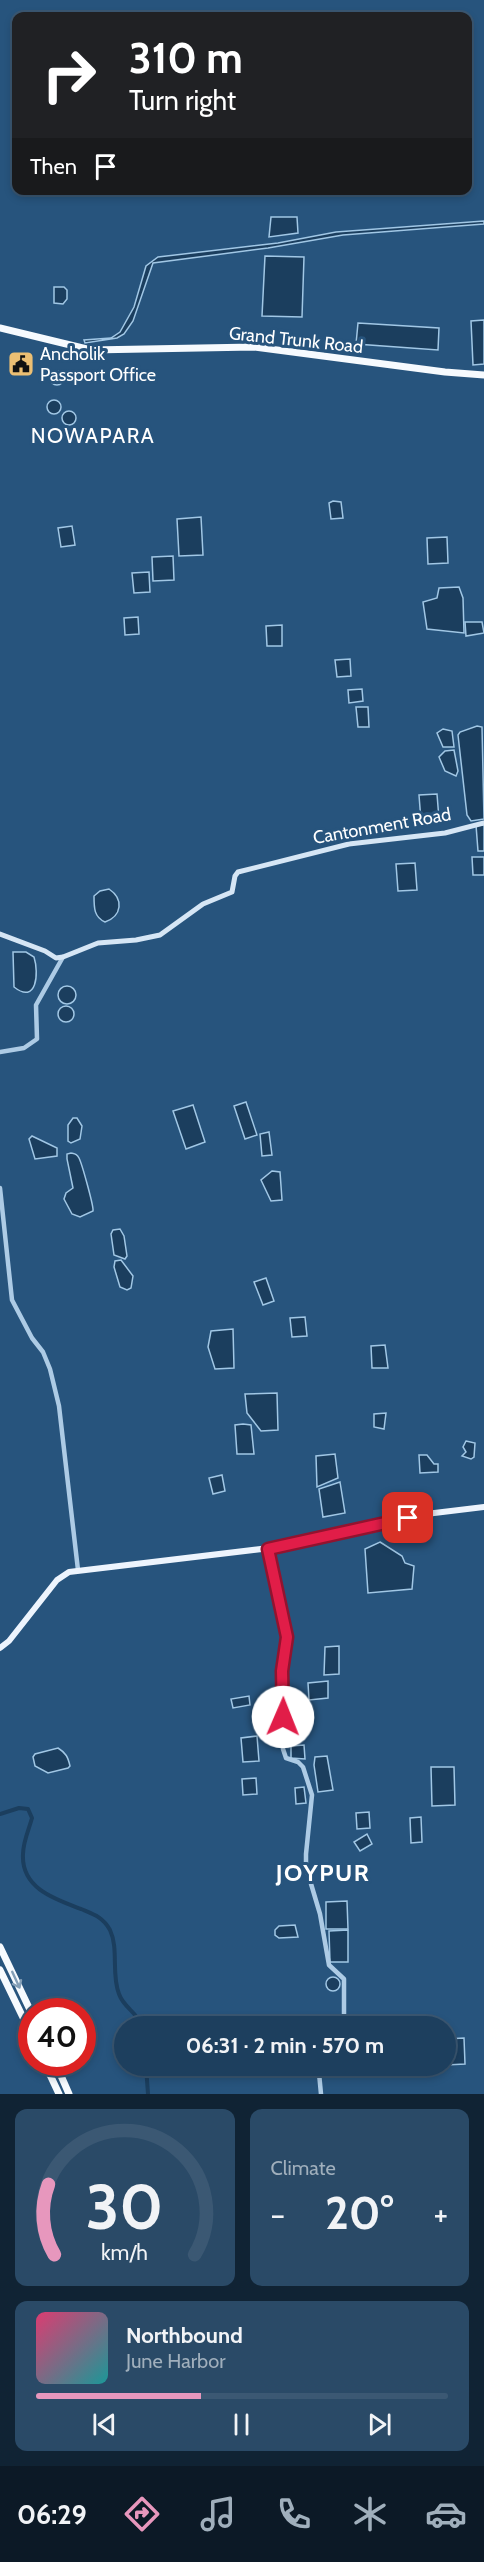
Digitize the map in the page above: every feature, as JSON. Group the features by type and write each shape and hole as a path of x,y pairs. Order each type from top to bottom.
{"highway":[{"name":"Grand Trunk Road","path":"0,328 91,350 254,347 484,375"},
{"path":"0,1947 24,1998"},
{"path":"0,1970 18,2007"},
{"path":"51,2076 59,2094"},
{"path":"61,2076 69,2094"}],"main road":[{"name":"Cantonment Road","path":"63,957 98,943 160,935 203,904 232,892 238,872 349,844 445,833 484,823"},
{"path":"0,934 45,951 56,958 63,957"},
{"path":"0,1648 9,1641 57,1580 62,1575 78,1570 268,1549 426,1514 484,1507"}],"street":[{"path":"0,1052 24,1048 37,1039 36,1005 63,957"},
{"path":"0,1188 12,1300 32,1338 43,1352 50,1369 59,1406 78,1570"},
{"path":"268,1549 287,1637 282,1671 284,1754 303,1767 312,1795 306,1867 320,1914 329,1965 344,1979 344,2016"},
{"path":"319,2076 321,2094"}],"water":[{"path":"271,217 297,217 298,233 269,237"},
{"path":"484,221 484,224 343,235 268,248 153,263 133,321 124,334 117,338 85,343 84,340 111,338 120,332 134,307 146,266 158,257 278,243 336,232"},
{"path":"265,256 304,257 302,317 262,316"},
{"path":"54,287 64,287 67,290 67,299 63,304 54,303"},
{"path":"484,320 484,364 473,365 471,321"},
{"path":"358,323 439,328 438,350 356,344"},
{"path":"57,371 62,373 64,378 62,383 57,385 52,383 50,378 52,373"},
{"path":"54,400 59,402 61,407 59,412 54,414 49,412 47,407 49,402"},
{"path":"69,411 74,413 76,418 74,423 69,425 64,423 62,418 64,413"},
{"path":"341,502 343,518 331,519 329,503"},
{"path":"201,517 203,555 179,556 177,519"},
{"path":"72,526 75,545 61,547 58,528"},
{"path":"447,537 448,563 428,564 427,538"},
{"path":"173,556 174,580 153,581 152,557"},
{"path":"149,572 150,592 134,593 132,573"},
{"path":"459,587 463,598 464,633 427,629 423,602 437,598 439,588"},
{"path":"138,617 139,634 125,635 124,618"},
{"path":"465,622 482,622 484,633 466,636"},
{"path":"282,625 282,646 267,646 266,626"},
{"path":"350,659 351,676 337,677 335,660"},
{"path":"362,689 363,701 349,703 348,690"},
{"path":"356,707 368,707 369,727 358,727"},
{"path":"477,726 482,727 484,819 471,821 467,815 458,735 460,732"},
{"path":"443,729 452,731 454,747 443,747 437,733"},
{"path":"454,750 458,771 456,776 445,771 439,757 445,751"},
{"path":"437,794 439,819 421,821 419,795"},
{"path":"476,825 484,825 484,851 478,851"},
{"path":"472,857 484,857 484,875 473,875"},
{"path":"415,863 417,890 398,891 396,864"},
{"path":"109,889 117,898 119,907 115,916 105,922 97,915 94,896 100,891"},
{"path":"13,952 26,952 34,957 35,985 28,992 22,992 14,987"},
{"path":"67,986 73,989 76,995 73,1001 67,1004 61,1001 58,995 61,989"},
{"path":"63,1006 69,1006 74,1014 72,1020 63,1022 58,1017 58,1011"},
{"path":"246,1102 257,1135 245,1139 234,1106"},
{"path":"193,1105 205,1142 186,1149 173,1111"},
{"path":"73,1118 77,1118 82,1126 80,1139 71,1143 68,1141 68,1125"},
{"path":"269,1132 272,1155 262,1156 260,1134"},
{"path":"32,1136 57,1148 57,1156 35,1159 29,1139"},
{"path":"71,1153 79,1158 93,1208 93,1211 80,1217 72,1214 64,1199 66,1193 73,1188 67,1159 67,1154"},
{"path":"272,1171 280,1172 282,1200 271,1201 261,1180"},
{"path":"120,1229 124,1236 127,1256 125,1259 114,1255 111,1234 113,1230"},
{"path":"121,1260 133,1276 131,1288 127,1290 120,1287 114,1267 115,1261"},
{"path":"266,1278 274,1301 263,1305 254,1282"},
{"path":"305,1317 307,1336 292,1337 290,1318"},
{"path":"233,1329 234,1368 215,1369 208,1347 211,1331"},
{"path":"385,1345 388,1368 372,1368 371,1346"},
{"path":"277,1393 278,1430 261,1431 247,1413 245,1394"},
{"path":"386,1413 384,1429 374,1427 374,1414"},
{"path":"235,1425 251,1425 254,1454 237,1454"},
{"path":"466,1441 475,1443 474,1457 471,1459 462,1456 466,1452 463,1447"},
{"path":"335,1454 338,1478 317,1487 316,1456"},
{"path":"419,1455 427,1455 434,1464 438,1464 438,1472 420,1473"},
{"path":"222,1475 225,1491 213,1494 209,1478"},
{"path":"340,1482 345,1513 323,1517 319,1489"},
{"path":"380,1542 402,1556 405,1563 414,1566 412,1589 368,1593 365,1549"},
{"path":"339,1646 339,1674 324,1675 325,1647"},
{"path":"328,1681 328,1698 309,1700 308,1683"},
{"path":"249,1696 250,1705 233,1708 231,1699"},
{"path":"257,1736 259,1761 243,1762 241,1738"},
{"path":"304,1745 305,1759 291,1758 291,1746"},
{"path":"58,1748 67,1758 70,1766 68,1768 48,1773 35,1766 33,1757 35,1754"},
{"path":"327,1756 333,1790 318,1792 315,1757"},
{"path":"431,1767 454,1767 455,1805 432,1806"},
{"path":"256,1778 257,1794 243,1795 242,1779"},
{"path":"304,1787 306,1803 296,1804 295,1788"},
{"path":"369,1812 370,1828 357,1829 356,1813"},
{"path":"421,1817 422,1842 411,1843 410,1818"},
{"path":"367,1834 372,1844 360,1851 354,1842"},
{"path":"347,1901 348,1929 326,1929 326,1902"},
{"path":"295,1925 298,1937 279,1938 275,1935 275,1930 279,1926"},
{"path":"348,1930 348,1962 330,1962 329,1931"},
{"path":"330,1977 336,1977 340,1984 336,1991 330,1991 326,1987 326,1981"},
{"path":"456,2038 464,2038 465,2064 456,2064"}],"waterway":[{"path":"0,1814 19,1808 28,1809 32,1818 23,1854 27,1876 33,1884 50,1896 97,1916 110,1930 113,1937 115,1978 119,1994 136,2016"},
{"path":"147,2076 148,2094"}],"place":[{"name":"Ancholik Passport Office","path":"21,364"}],"district":[{"name":"NOWAPARA","path":"93,436"},
{"name":"JOYPUR","path":"323,1873"}],"route":[{"path":"283,1717 282,1671 287,1637 268,1549 408,1518"}]}
